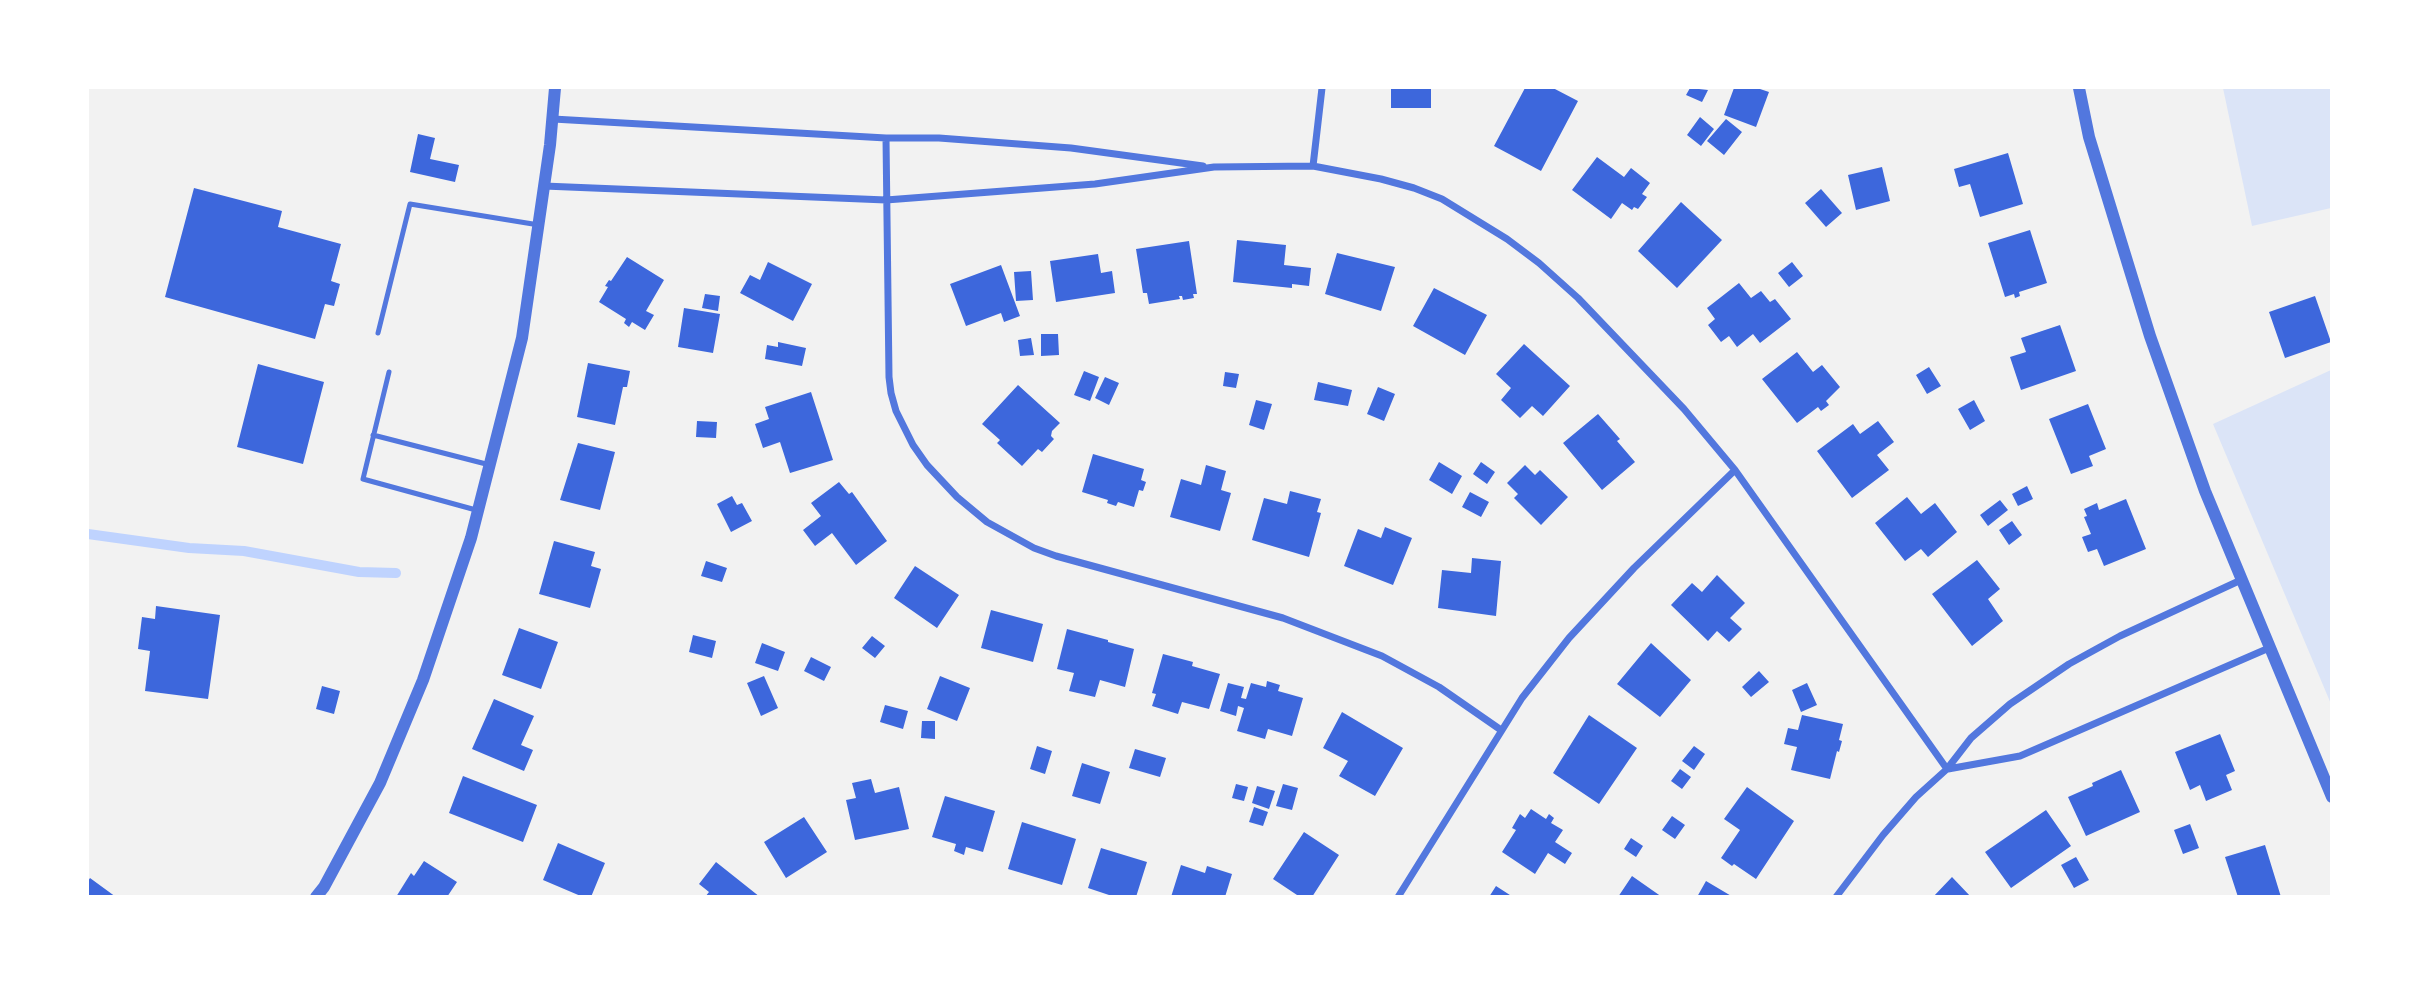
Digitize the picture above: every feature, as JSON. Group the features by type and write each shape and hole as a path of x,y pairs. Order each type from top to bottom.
{"street":[{"path":"316,897 380,783 447,615 478,510 522,338 555,88"},
{"path":"1313,166 1322,88"},
{"path":"2079,88 2089,137 2150,336 2205,491 2332,797"},
{"path":"553,119 886,138 939,138 1071,148 1214,167"},
{"path":"886,138 888,377 896,411 913,444 927,465 972,510 1009,536 1056,556 1283,618 1382,656 1439,687 1501,730"},
{"path":"544,186 886,200 1095,184 1214,167 1313,166 1352,172 1414,188 1442,199 1507,239 1539,263 1578,298 1667,390 1735,470 1947,769"},
{"path":"1398,897 1522,698 1597,606 1735,470"},
{"path":"1836,897 1916,797 1947,769 1978,731 2010,704 2036,685 2120,636 2241,580"},
{"path":"1947,769 2020,756 2269,648"}],"lane":[{"path":"378,332 410,204 539,225"},
{"path":"389,372 363,478 478,510"},
{"path":"373,435 490,465"}],"shaded area":[{"path":"2223,88 2331,88 2331,208 2252,226"},
{"path":"2331,370 2331,704 2213,424"}],"building":[{"path":"1391,88 1431,88 1431,108 1391,108"},
{"path":"1525,88 1553,88 1578,101 1541,171 1494,146"},
{"path":"1690,88 1708,90 1702,102 1686,95"},
{"path":"1734,88 1757,88 1769,92 1756,127 1724,115"},
{"path":"1700,117 1714,129 1701,146 1687,135"},
{"path":"1726,119 1742,132 1724,155 1707,141"},
{"path":"418,134 435,138 430,159 459,165 455,182 410,172"},
{"path":"2008,153 2023,204 1980,217 1970,184 1959,187 1954,169"},
{"path":"1597,157 1624,177 1631,168 1650,183 1642,194 1647,197 1638,209 1634,207 1632,210 1622,203 1611,219 1572,190"},
{"path":"1882,167 1890,201 1856,210 1848,175"},
{"path":"194,188 282,211 278,227 341,244 331,281 340,284 334,306 325,304 315,339 165,297"},
{"path":"1821,189 1842,213 1826,227 1805,203"},
{"path":"1681,202 1722,240 1677,288 1638,251"},
{"path":"2030,230 2047,283 2019,292 2020,296 2015,298 2014,294 2005,297 1988,243"},
{"path":"1237,240 1286,245 1284,265 1311,268 1309,286 1292,284 1292,288 1233,282"},
{"path":"1189,241 1197,294 1193,294 1194,298 1183,300 1182,296 1179,296 1180,299 1149,304 1147,293 1143,293 1136,249"},
{"path":"1337,253 1395,267 1381,311 1325,294"},
{"path":"1098,254 1101,273 1112,271 1115,293 1056,302 1050,261"},
{"path":"627,257 664,280 646,311 654,315 645,330 632,322 629,327 624,323 626,319 599,302 608,287 605,286"},
{"path":"768,262 812,284 793,321 740,293 750,275 760,280"},
{"path":"1792,262 1803,276 1789,287 1778,273"},
{"path":"1001,265 1020,316 1004,322 1001,313 966,326 950,284"},
{"path":"1031,271 1033,300 1016,301 1014,272"},
{"path":"1739,283 1751,298 1761,291 1770,302 1775,299 1791,319 1760,343 1753,334 1737,347 1729,336 1721,342 1708,325 1715,319 1707,308"},
{"path":"1434,288 1487,315 1465,355 1413,326"},
{"path":"705,294 720,296 718,311 702,308"},
{"path":"2315,296 2331,342 2285,358 2269,312"},
{"path":"684,308 720,314 713,353 678,347"},
{"path":"2060,325 2076,371 2021,390 2010,357 2026,352 2021,338"},
{"path":"1041,334 1058,334 1059,355 1041,356"},
{"path":"1031,338 1034,355 1020,356 1018,340"},
{"path":"778,342 806,348 802,366 765,359 767,345 778,347"},
{"path":"1524,344 1570,386 1543,416 1532,406 1520,418 1501,400 1511,388 1496,374"},
{"path":"1797,352 1813,372 1822,365 1840,387 1826,401 1829,405 1821,411 1818,407 1797,423 1762,379"},
{"path":"588,363 630,371 627,387 623,387 615,425 577,417"},
{"path":"258,364 324,382 303,464 237,447"},
{"path":"1929,367 1941,386 1927,394 1916,375"},
{"path":"1084,371 1099,377 1090,401 1074,395"},
{"path":"1225,372 1239,374 1236,388 1223,386"},
{"path":"1105,377 1119,383 1109,405 1095,398"},
{"path":"1318,382 1352,390 1348,406 1314,400"},
{"path":"1018,385 1060,423 1052,431 1051,436 1054,439 1042,452 1038,449 1022,466 997,443 1000,440 982,424"},
{"path":"1378,387 1395,394 1384,421 1367,414"},
{"path":"811,392 833,460 790,473 780,442 763,448 755,424 769,419 765,407"},
{"path":"1256,400 1272,404 1264,430 1249,425"},
{"path":"1974,400 1985,421 1970,430 1958,409"},
{"path":"2088,404 2106,449 2089,456 2093,466 2071,474 2049,419"},
{"path":"1598,414 1620,439 1617,441 1635,462 1602,490 1563,443"},
{"path":"697,421 717,422 716,438 696,437"},
{"path":"1878,421 1894,442 1877,455 1889,470 1852,498 1817,451 1853,424 1860,434"},
{"path":"578,443 615,452 600,510 560,500"},
{"path":"1093,454 1144,469 1141,480 1146,482 1143,491 1139,490 1134,507 1118,502 1116,506 1107,503 1108,500 1082,492"},
{"path":"1439,462 1462,476 1452,494 1429,480"},
{"path":"1481,462 1495,472 1487,484 1473,474"},
{"path":"1206,465 1226,471 1221,490 1231,493 1220,531 1170,517 1181,479 1201,485"},
{"path":"1525,465 1535,475 1540,470 1568,497 1541,525 1514,498 1518,494 1507,483"},
{"path":"839,482 849,494 852,492 887,541 856,565 832,533 815,546 803,530 821,516 811,503"},
{"path":"2027,486 2033,499 2018,506 2012,494"},
{"path":"1290,491 1321,499 1317,512 1321,513 1309,557 1252,540 1264,498 1287,504"},
{"path":"1470,492 1489,502 1481,517 1462,507"},
{"path":"732,496 737,505 742,503 752,521 731,532 717,504"},
{"path":"1907,497 1921,514 1935,503 1957,532 1928,557 1921,549 1905,561 1875,523"},
{"path":"2126,499 2146,549 2104,566 2097,549 2088,552 2082,537 2091,534 2084,517 2087,516 2084,509 2097,503 2099,510"},
{"path":"2000,500 2008,510 1988,526 1980,515"},
{"path":"2012,521 2022,535 2009,545 1999,530"},
{"path":"1385,527 1412,538 1393,585 1344,566 1358,529 1381,538"},
{"path":"554,541 595,552 591,566 601,569 590,608 539,594"},
{"path":"1472,558 1501,561 1496,616 1438,608 1442,570 1471,573"},
{"path":"1977,560 2000,589 1988,599 2003,621 1972,646 1932,594"},
{"path":"706,561 727,568 722,582 701,576"},
{"path":"915,566 959,595 937,628 894,598"},
{"path":"1717,575 1745,603 1730,618 1742,629 1729,642 1717,631 1708,641 1671,605 1692,583 1702,592"},
{"path":"156,606 220,615 208,699 145,691 150,651 138,649 142,617 155,619"},
{"path":"991,610 1043,624 1033,662 981,648"},
{"path":"519,628 558,642 541,689 502,675"},
{"path":"1067,629 1134,649 1125,687 1100,680 1095,697 1069,691 1074,673 1057,669"},
{"path":"693,635 716,641 712,658 689,652"},
{"path":"872,636 885,646 875,658 862,648"},
{"path":"762,643 785,652 778,671 755,663"},
{"path":"1651,643 1691,680 1660,717 1617,684"},
{"path":"1163,654 1193,662 1192,666 1220,674 1209,709 1182,702 1178,714 1152,706 1156,694 1152,693"},
{"path":"811,657 831,667 824,681 804,671"},
{"path":"1759,671 1769,682 1751,697 1742,687"},
{"path":"764,676 778,708 761,716 747,683"},
{"path":"940,676 970,688 957,721 927,709"},
{"path":"1267,681 1280,685 1278,691 1303,698 1292,736 1268,729 1265,739 1237,731 1244,708 1238,706 1236,716 1220,711 1228,683 1244,687 1241,698 1246,699 1251,683 1266,687"},
{"path":"1807,683 1817,705 1801,712 1792,690"},
{"path":"322,686 340,691 334,714 316,709"},
{"path":"494,699 534,716 521,745 533,750 524,771 472,749"},
{"path":"885,705 908,711 903,729 880,722"},
{"path":"1342,712 1403,748 1375,796 1339,776 1348,761 1323,748"},
{"path":"1589,715 1637,748 1599,804 1553,773"},
{"path":"1802,715 1843,724 1839,740 1842,741 1830,779 1791,770 1797,747 1784,744 1788,728 1798,730"},
{"path":"922,721 935,721 935,739 921,738"},
{"path":"2220,734 2235,771 2226,775 2232,790 2206,801 2200,785 2190,790 2175,752"},
{"path":"1037,746 1052,751 1045,774 1030,769"},
{"path":"1694,746 1705,754 1694,770 1682,761"},
{"path":"1135,749 1166,758 1160,777 1129,768"},
{"path":"1082,763 1110,772 1100,804 1072,796"},
{"path":"1680,769 1691,777 1682,789 1671,781"},
{"path":"2121,770 2140,812 2086,836 2068,797"},
{"path":"463,776 537,805 523,842 449,813"},
{"path":"871,779 875,793 899,787 909,829 855,840 846,800 856,798 852,783"},
{"path":"1236,784 1248,787 1244,801 1232,798"},
{"path":"1283,784 1298,788 1292,810 1276,806"},
{"path":"1257,786 1275,791 1269,809 1252,803"},
{"path":"1747,787 1794,821 1756,879 1721,858 1740,830 1724,819"},
{"path":"945,796 995,811 983,852 966,847 964,855 954,851 956,844 932,837"},
{"path":"1254,807 1268,812 1263,826 1249,822"},
{"path":"1531,809 1546,819 1549,814 1554,818 1551,823 1563,830 1555,842 1572,853 1565,864 1548,853 1535,874 1502,852 1516,830 1512,828 1520,814 1525,818"},
{"path":"2046,810 2071,846 2011,888 1985,852"},
{"path":"1672,816 1685,825 1675,839 1662,830"},
{"path":"804,817 827,852 786,878 764,842"},
{"path":"1022,822 1076,839 1062,885 1008,869"},
{"path":"2190,824 2199,848 2183,854 2174,830"},
{"path":"1304,832 1339,855 1312,897 1300,897 1273,879"},
{"path":"1631,838 1643,846 1636,857 1624,849"},
{"path":"558,843 605,863 591,897 583,897 543,880"},
{"path":"2265,845 2281,897 2238,897 2225,857"},
{"path":"1101,848 1147,862 1136,897 1115,897 1088,888"},
{"path":"2076,857 2089,880 2074,888 2061,865"},
{"path":"424,861 457,882 447,897 396,897 411,873 414,876"},
{"path":"716,862 760,897 705,897 709,892 699,884"},
{"path":"1181,865 1205,873 1207,866 1232,874 1225,897 1171,897"},
{"path":"1632,876 1662,897 1618,897"},
{"path":"1952,877 1971,897 1933,897"},
{"path":"90,878 116,897 88,897"},
{"path":"1706,881 1733,897 1697,897"},
{"path":"1496,886 1513,897 1489,897"}],"waterway":[{"path":"88,534 189,548 244,551 359,572 396,573"}]}
